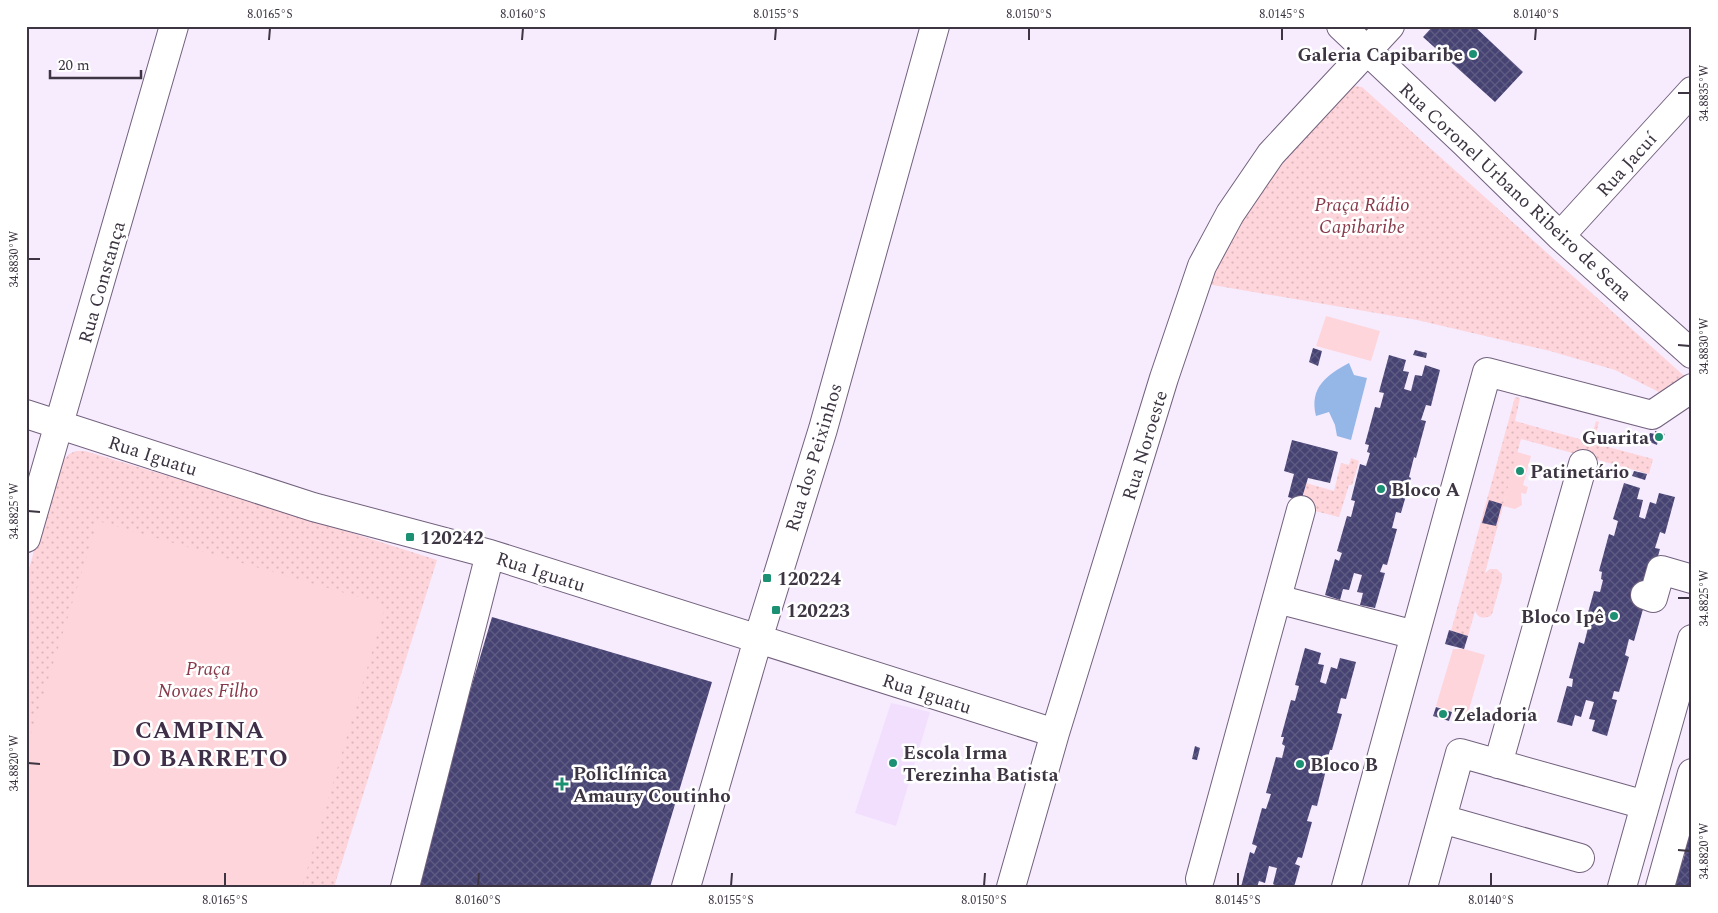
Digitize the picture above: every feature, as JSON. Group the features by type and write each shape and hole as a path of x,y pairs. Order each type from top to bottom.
{"street":[{"name":"Rua Constança","path":"26,538 174,26"},
{"name":"Rua dos Peixinhos","path":"686,887 758,639 823,429 935,26"},
{"name":"Rua Coronel Urbano Ribeiro de Sena","path":"1341,26 1560,236 1692,354"},
{"name":"Rua Noroeste","path":"1011,887 1055,733 1164,378 1202,266 1230,214 1271,154 1390,26"},
{"name":"Rua Jacuí","path":"1560,236 1692,91"},
{"path":"1346,887 1487,372 1652,415 1692,388"},
{"name":"Rua Iguatu","path":"26,414 313,507 490,554 1055,733"},
{"path":"1498,764 1583,464"},
{"path":"1200,879 1301,510"},
{"path":"405,887 490,554"},
{"path":"1645,595 1653,598 1661,570 1692,579"},
{"path":"1277,599 1415,635"},
{"path":"1622,887 1692,638"},
{"path":"1423,887 1460,753 1645,805"},
{"path":"1660,887 1688,804 1692,773"},
{"path":"1442,819 1580,858"}],"shaded area":[{"name":"Escola Irma Terezinha Batista","path":"891,703 930,712 896,826 855,813"}],"green space":[{"name":"Praça Rádio Capibaribe","path":"1354,86 1362,87 1692,383 1692,411 1615,370 1550,351 1417,320 1207,284 1217,260 1259,189 1329,109"},
{"path":"1326,316 1380,331 1371,361 1316,346"},
{"path":"1515,397 1520,398 1515,421 1590,442 1596,421 1599,422 1593,443 1653,459 1649,474 1521,439 1485,573 1490,569 1497,569 1502,574 1502,579 1492,614 1483,618 1475,611 1468,636 1451,631"},
{"name":"Praça Novaes Filho","path":"76,451 85,451 248,500 437,560 334,887 26,887 26,579 61,463 69,454"},
{"name":"Patinetário","path":"1517,452 1531,456 1523,485 1528,487 1526,494 1521,493 1522,505 1515,509 1503,506"},
{"path":"1351,458 1359,461 1339,517 1315,511 1315,507 1301,503 1306,483 1334,491 1341,463 1349,465"},
{"name":"Praça Novaes Filho","path":"98,521 386,605 302,887 26,887 26,750"},
{"path":"1453,649 1464,649 1485,655 1467,716 1436,706"}],"water":[{"path":"1349,363 1354,375 1367,378 1351,440 1337,436 1335,425 1329,412 1316,416 1315,406 1315,397 1322,383 1327,377"}],"building":[{"name":"Galeria Capibaribe","path":"1433,26 1474,26 1523,72 1495,102 1423,37"},
{"path":"1313,348 1322,351 1318,366 1309,362"},
{"path":"1415,350 1427,353 1426,358 1413,355"},
{"name":"Bloco A","path":"1389,355 1406,360 1403,371 1409,372 1404,389 1411,391 1415,375 1422,376 1425,365 1440,370 1431,406 1426,405 1421,420 1426,421 1416,458 1414,457 1409,477 1411,478 1401,513 1396,512 1392,528 1397,529 1387,565 1383,564 1380,572 1385,573 1375,608 1360,605 1363,593 1357,592 1362,575 1354,573 1349,590 1343,589 1340,600 1325,595 1335,559 1339,561 1342,553 1337,551 1347,516 1351,517 1355,501 1351,500 1360,464 1366,466 1370,453 1367,452 1369,445 1365,444 1375,407 1380,408 1384,393 1379,392"},
{"name":"Guarita","path":"1655,431 1665,434 1663,441 1658,440 1657,445 1647,441 1650,433 1655,434"},
{"path":"1292,440 1338,452 1330,483 1308,478 1301,501 1288,497 1294,474 1284,471"},
{"path":"1634,471 1647,474 1645,480 1632,476"},
{"name":"Bloco Ipê","path":"1624,483 1640,488 1637,499 1643,500 1639,517 1645,519 1650,502 1656,504 1659,493 1675,497 1665,534 1660,532 1655,548 1660,549 1634,641 1629,639 1625,655 1629,657 1619,692 1614,691 1612,699 1617,700 1607,736 1592,731 1595,720 1589,719 1594,702 1586,700 1581,717 1575,715 1572,726 1557,722 1567,686 1572,687 1573,679 1569,678 1579,642 1584,644 1588,628 1584,627 1594,591 1600,592 1603,580 1601,579 1602,572 1599,571 1609,534 1614,536 1618,521 1613,519"},
{"path":"1489,500 1502,504 1496,526 1482,523"},
{"name":"Policlínica Amaury Coutinho","path":"492,617 712,682 650,887 412,887"},
{"path":"1449,630 1468,636 1464,649 1445,644"},
{"name":"Bloco B","path":"1305,648 1321,653 1318,664 1324,665 1320,682 1326,684 1331,667 1337,669 1340,658 1356,662 1346,699 1341,698 1337,713 1342,714 1324,770 1326,770 1317,806 1312,805 1307,821 1312,822 1302,858 1298,857 1295,864 1300,866 1294,887 1278,887 1273,884 1277,868 1269,866 1265,883 1259,881 1257,887 1241,887 1250,852 1254,854 1257,846 1252,844 1262,808 1266,809 1271,794 1266,793 1276,757 1282,758 1285,746 1282,744 1284,737 1281,737 1291,700 1295,701 1299,686 1295,685"},
{"name":"Zeladoria","path":"1436,707 1452,712 1449,721 1433,716"},
{"path":"1195,746 1200,748 1197,760 1192,759"},
{"path":"1692,815 1692,887 1671,887 1679,860 1683,861 1685,853 1681,851"}],"place":[{"name":"Galeria Capibaribe","path":"1473,54"},
{"name":"Guarita","path":"1659,437"},
{"name":"Patinetário","path":"1520,471"},
{"name":"Bloco A","path":"1381,489"},
{"name":"120242","path":"410,537"},
{"name":"120224","path":"767,578"},
{"name":"120223","path":"776,610"},
{"name":"Bloco Ipê","path":"1614,616"},
{"name":"Zeladoria","path":"1443,714"},
{"name":"Escola Irma Terezinha Batista","path":"893,763"},
{"name":"Bloco B","path":"1300,764"},
{"name":"Policlínica Amaury Coutinho","path":"562,784"}],"district":[{"name":"CAMPINA DO BARRETO","path":"200,744"}]}
